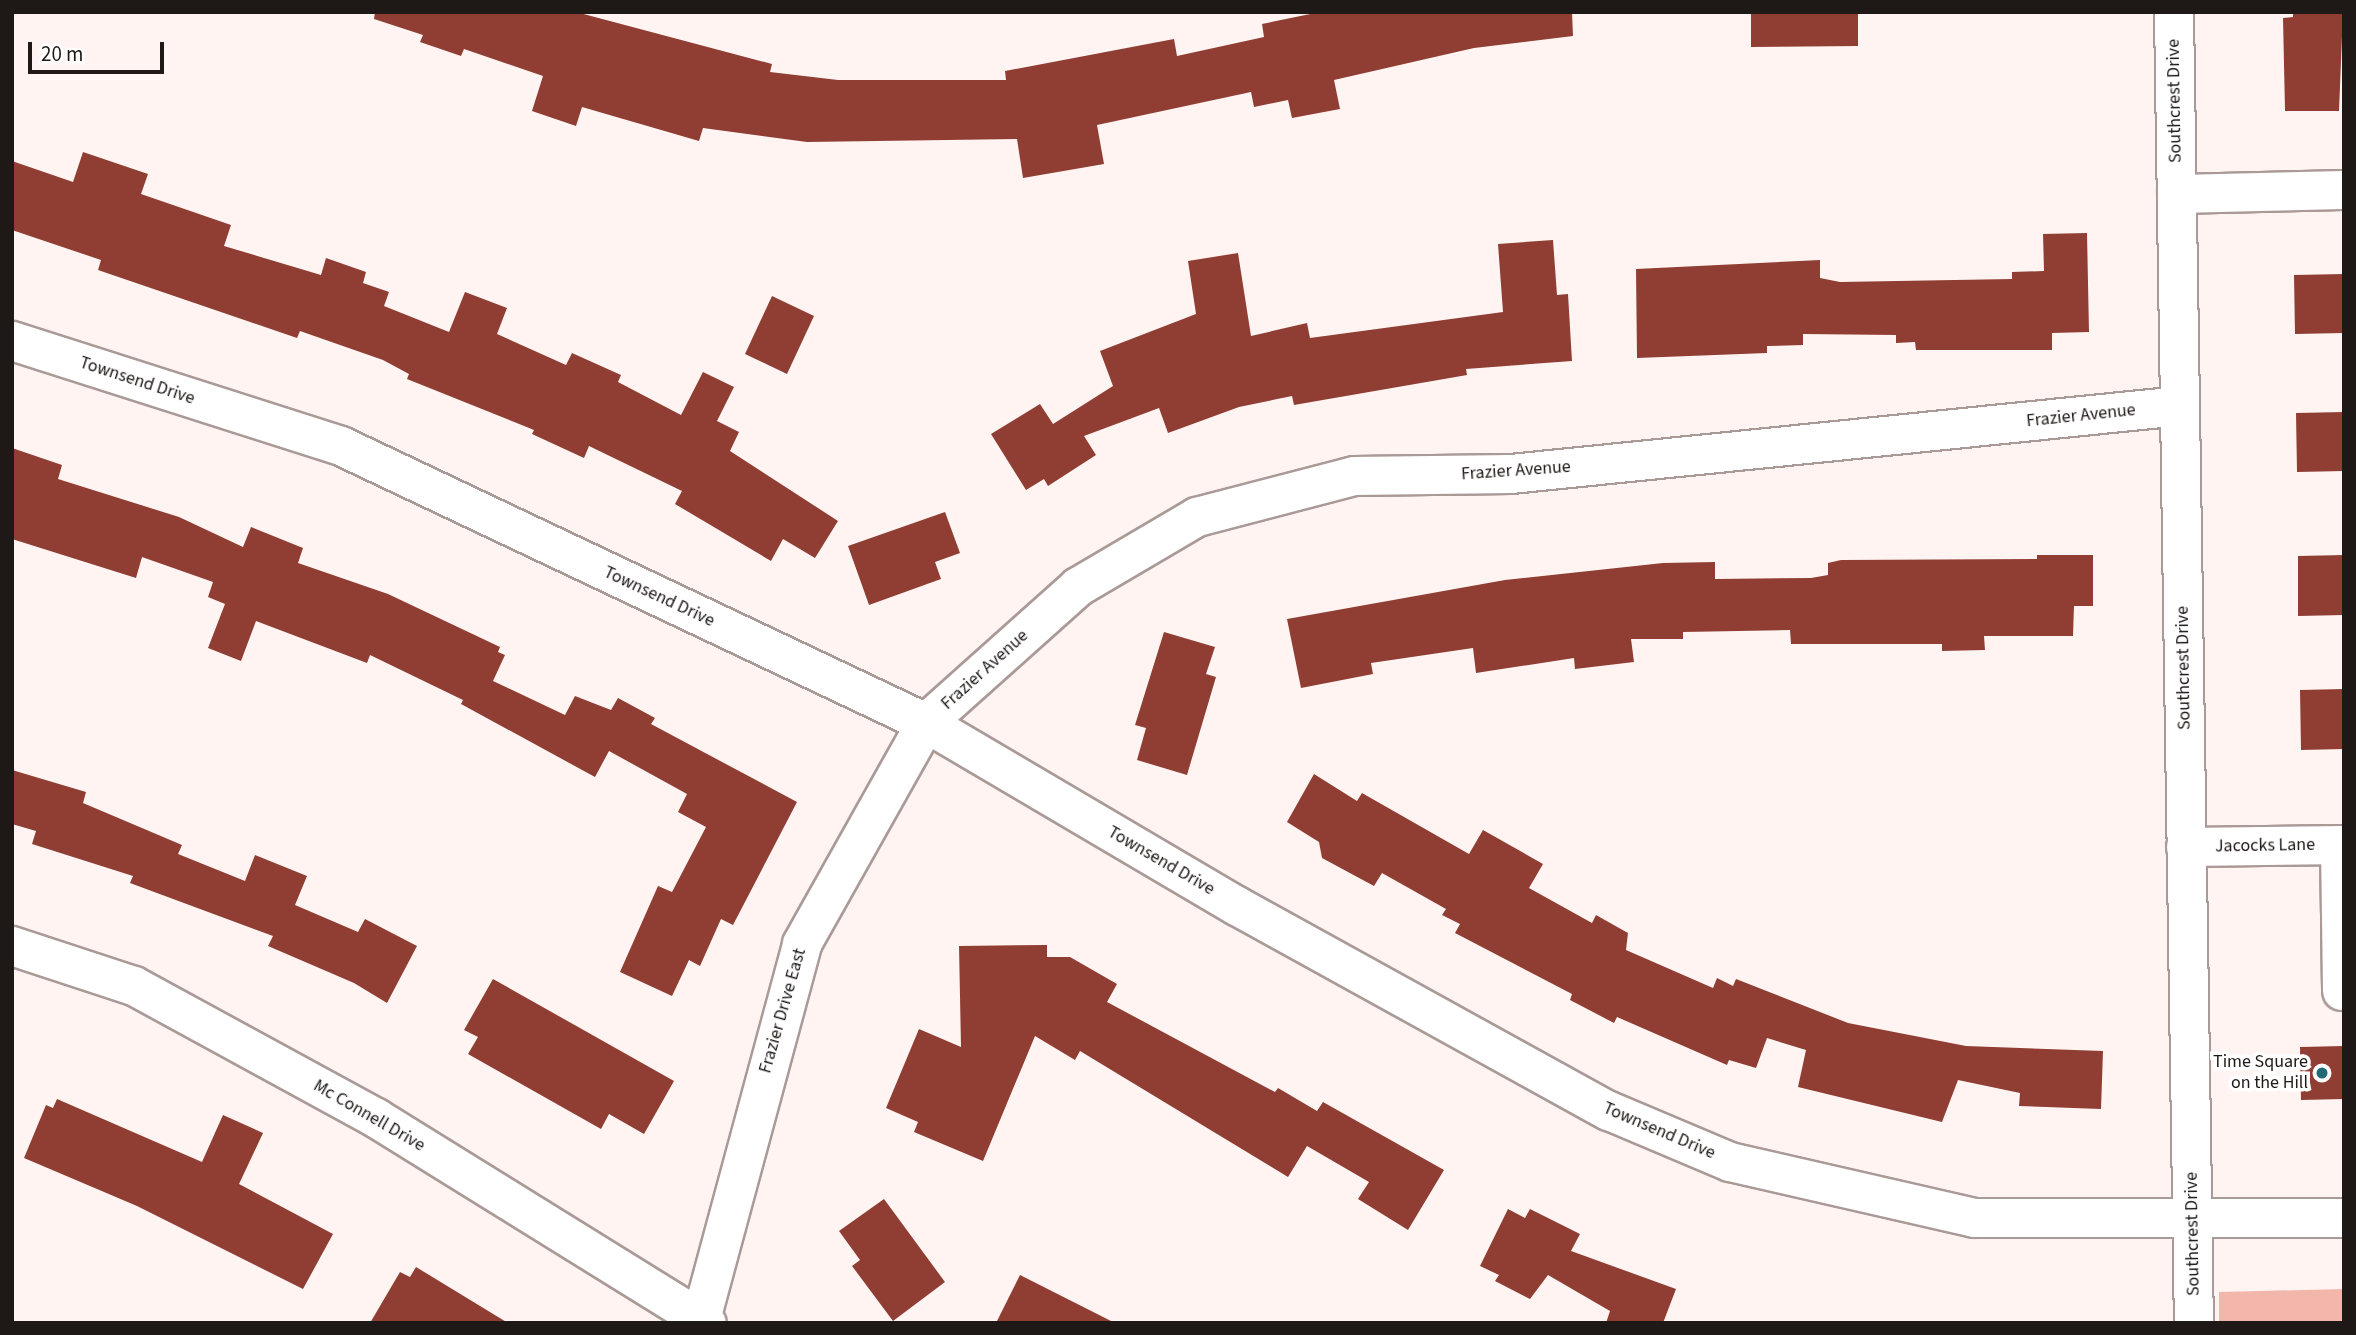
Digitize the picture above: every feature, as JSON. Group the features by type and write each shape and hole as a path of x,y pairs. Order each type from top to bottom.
{"street":[{"name":"Southcrest Drive","path":"2174,12 2194,1323"},
{"path":"2177,194 2344,190"},
{"name":"Townsend Drive","path":"12,341 341,446 926,723 1237,906 1609,1111 1730,1162 1974,1218 2344,1217"},
{"name":"Frazier Avenue","path":"926,723 1078,587 1197,517 1354,476 1511,474 2180,406"},
{"name":"Frazier Drive East","path":"703,1322 802,944 926,723"},
{"path":"2342,845 2342,991"},
{"name":"Jacocks Lane","path":"2186,847 2342,845"},
{"name":"Mc Connell Drive","path":"12,946 134,986 328,1091 703,1322"}],"shaded area":[{"path":"2344,1289 2344,1323 2219,1323 2219,1292"}],"building":[{"path":"375,12 576,12 772,64 770,72 838,80 1006,80 1005,71 1174,39 1177,56 1264,37 1262,24 1320,12 1572,12 1573,36 1474,48 1334,80 1340,109 1292,118 1288,100 1254,107 1251,92 1097,125 1104,164 1023,178 1017,139 807,142 703,128 699,141 582,107 576,126 532,111 543,76 464,49 461,56 420,42 423,35 374,19"},
{"path":"1751,12 1858,12 1858,46 1751,47"},
{"path":"2293,12 2343,12 2339,111 2285,111 2283,18 2293,17"},
{"path":"83,152 148,174 141,194 231,225 224,246 321,275 326,258 366,272 363,283 389,292 384,306 449,332 465,292 507,308 497,334 566,365 572,353 621,375 618,382 681,415 703,372 734,387 717,421 739,432 730,451 838,521 815,558 783,539 771,561 675,504 682,491 589,446 584,458 532,434 534,430 407,379 409,374 383,360 300,331 297,338 98,270 101,260 12,230 12,161 73,182"},
{"path":"2087,233 2089,332 2052,333 2052,350 1916,350 1915,342 1896,343 1896,335 1803,334 1803,345 1767,346 1767,353 1637,358 1636,269 1820,260 1820,278 1840,282 2012,279 2012,272 2044,271 2043,234"},
{"path":"1553,240 1557,295 1568,294 1572,361 1466,369 1467,375 1294,405 1292,396 1239,407 1168,433 1159,408 1084,436 1096,455 1048,486 1044,479 1026,490 991,434 1040,404 1053,424 1113,386 1100,351 1196,314 1188,261 1238,253 1251,336 1307,323 1310,338 1503,312 1498,244"},
{"path":"2344,274 2344,333 2295,334 2294,275"},
{"path":"772,296 814,316 787,374 745,354"},
{"path":"2344,412 2344,471 2297,472 2296,413"},
{"path":"12,448 62,465 58,479 179,517 243,547 251,527 303,548 298,563 388,594 500,647 498,652 505,655 493,681 565,715 575,696 611,710 618,698 655,718 651,724 797,802 733,925 721,919 700,966 689,960 672,996 620,972 658,886 672,892 706,827 678,812 687,794 609,751 595,777 461,704 463,700 370,655 367,663 256,621 241,661 208,648 225,604 208,597 213,582 142,557 136,578 12,539"},
{"path":"945,512 960,553 935,562 941,579 869,605 848,546"},
{"path":"2037,555 2093,555 2093,606 2074,606 2073,636 1984,636 1985,650 1942,651 1942,644 1791,644 1790,630 1683,632 1683,639 1631,639 1634,662 1575,669 1574,658 1476,673 1473,648 1371,663 1373,674 1301,688 1287,619 1505,580 1663,563 1715,562 1715,579 1811,578 1828,575 1828,563 1841,560 2037,559"},
{"path":"2344,555 2344,615 2298,616 2298,556"},
{"path":"1164,632 1215,647 1206,674 1216,677 1187,775 1137,760 1146,728 1135,725"},
{"path":"2344,689 2344,749 2301,750 2300,690"},
{"path":"12,770 86,792 83,803 182,845 178,854 245,881 255,855 307,876 295,905 358,932 365,919 417,946 387,1003 354,983 268,946 273,936 130,883 133,876 32,844 36,831 12,824"},
{"path":"1314,774 1357,801 1362,793 1469,854 1483,830 1543,864 1529,888 1592,923 1596,915 1628,933 1626,950 1713,988 1717,978 1733,986 1736,979 1848,1023 1966,1046 2103,1051 2101,1109 2019,1106 2020,1093 1958,1080 1942,1122 1798,1087 1806,1050 1767,1038 1756,1068 1729,1060 1727,1065 1617,1017 1614,1023 1570,1000 1572,994 1455,933 1460,924 1442,915 1446,909 1382,873 1374,886 1322,858 1319,842 1287,822"},
{"path":"1047,945 1047,957 1070,957 1117,984 1107,1002 1275,1092 1278,1088 1317,1111 1323,1102 1444,1170 1408,1230 1358,1199 1369,1182 1307,1146 1288,1177 1080,1051 1075,1060 1035,1036 983,1161 914,1132 918,1122 886,1108 919,1029 961,1047 959,946"},
{"path":"493,979 674,1081 644,1134 609,1114 601,1129 468,1054 478,1037 464,1030"},
{"name":"Time Square on the Hill","path":"2344,1046 2344,1099 2301,1100 2300,1047"},
{"path":"57,1099 202,1162 223,1115 263,1133 239,1184 333,1234 303,1289 137,1206 24,1158 46,1105 53,1108"},
{"path":"884,1199 945,1282 893,1321 852,1266 860,1260 839,1231"},
{"path":"1508,1209 1525,1218 1530,1209 1580,1234 1571,1251 1676,1289 1663,1323 1606,1323 1610,1311 1548,1275 1530,1299 1495,1281 1499,1275 1480,1266"},
{"path":"416,1267 508,1323 370,1323 400,1272 410,1277"},
{"path":"1020,1275 1115,1323 996,1323"}],"place":[{"name":"Time Square on the Hill","path":"2322,1073"}]}
